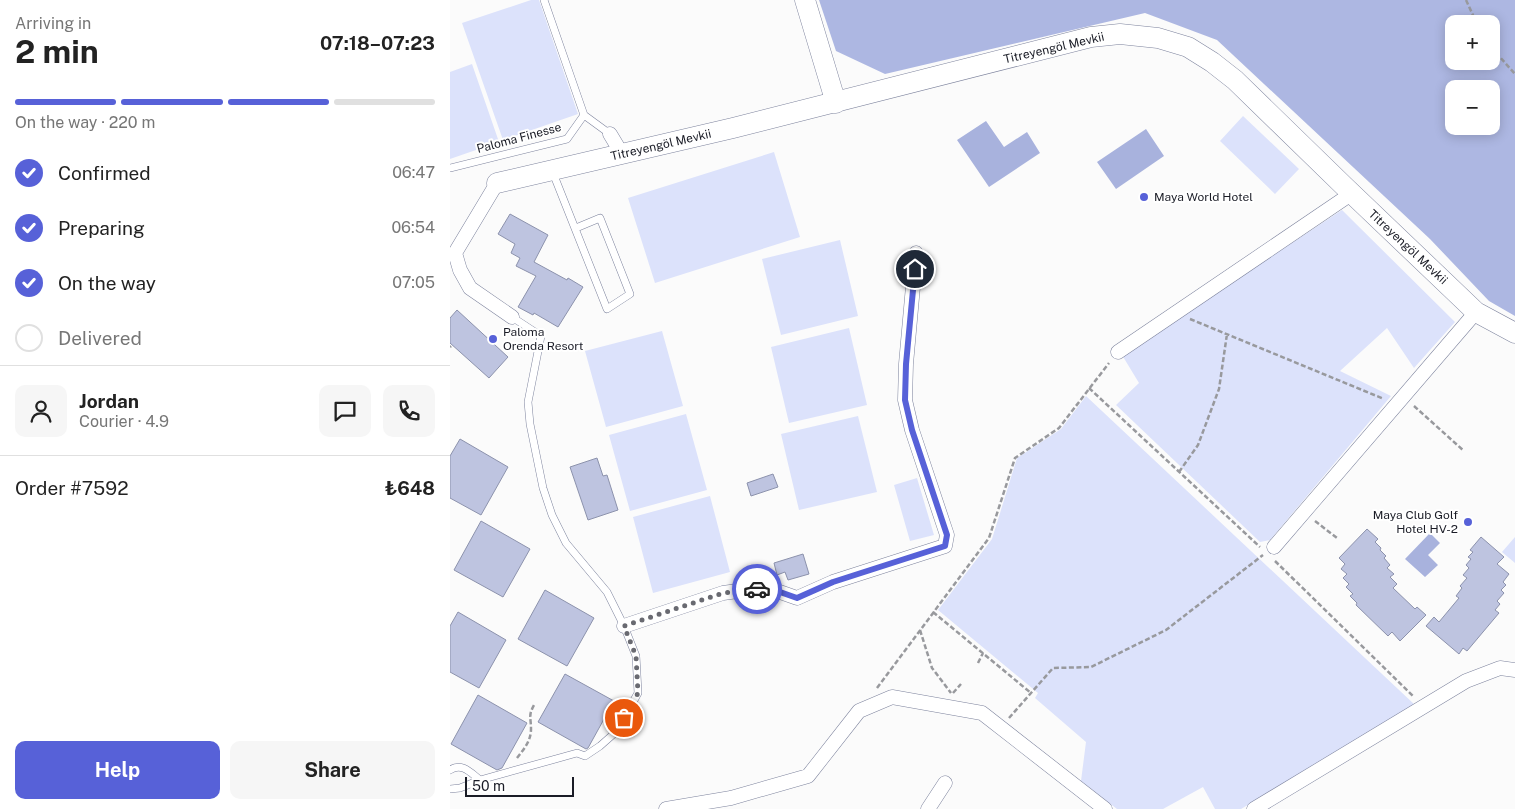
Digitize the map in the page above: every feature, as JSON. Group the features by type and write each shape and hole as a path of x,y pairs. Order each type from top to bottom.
{"street":[{"path":"805,0 836,103"},
{"name":"Titreyengöl Mevkii","path":"497,183 836,103 1091,38 1120,34 1158,38 1188,47 1212,62 1235,80 1351,194 1476,312 1515,333"},
{"path":"610,134 622,154"},
{"path":"497,183 456,253 460,270 470,288 512,316"},
{"path":"1118,352 1351,194"},
{"path":"624,626 723,593 752,589 780,592 797,598 833,582 945,546 947,535 912,430 905,400 906,364 916,253"},
{"path":"1270,550 1476,312"},
{"path":"1254,809 1466,681 1500,668 1515,670"},
{"path":"666,809 731,798 808,776 859,711 892,697 982,713 1105,809"},
{"path":"928,809 945,783"}],"lane":[{"path":"544,0 584,115 610,134"},
{"name":"Paloma Finesse","path":"450,168 567,139 584,115"},
{"path":"552,170 607,309 630,294 600,218 576,228"},
{"path":"450,789 460,788 480,780 577,753 585,756 600,746 616,731 638,693 636,656 624,626 607,592 566,542 552,515 541,479 530,424 528,402 540,336 512,316"},
{"path":"450,770 454,767 464,767 480,780"}],"path":[{"path":"1466,0 1473,15"},
{"path":"1500,57 1515,74"},
{"path":"1175,312 1227,334 1400,400 1464,451"},
{"path":"1179,472 1198,446 1219,389 1227,334"},
{"path":"876,689 989,538 1015,458 1059,428 1118,352"},
{"path":"1089,388 1179,472 1270,550 1424,707"},
{"path":"1304,512 1337,538"},
{"path":"1000,727 1053,668 1091,667 1166,630 1270,550"},
{"path":"933,612 1031,693"},
{"path":"920,630 932,668 953,693 961,684"},
{"path":"978,663 983,653"},
{"path":"512,763 523,751 530,739 530,712 534,705"}],"shaded area":[{"path":"531,0 539,0 578,114 503,140 462,23"},
{"path":"819,0 1515,0 1515,316 1489,301 1430,239 1217,40 1145,13 885,74 836,51"},
{"path":"472,64 499,142 450,159 450,72"},
{"path":"1243,116 1299,169 1275,194 1220,141"},
{"path":"986,121 1004,147 1027,132 1040,153 989,187 957,140"},
{"path":"1146,129 1164,156 1116,189 1097,162"},
{"path":"774,152 800,237 655,283 628,198"},
{"path":"1342,210 1455,322 1414,368 1387,328 1340,371 1391,396 1270,540 1260,542 1116,405 1139,383 1122,355"},
{"path":"840,240 858,316 781,335 762,259"},
{"path":"849,328 867,405 789,423 771,347"},
{"path":"662,331 683,406 606,427 585,351"},
{"path":"1086,396 1415,705 1241,809 1215,809 1203,787 1163,809 1117,809 1081,781 1086,742 1035,698 1038,693 938,610 992,539 1017,458 1061,429"},
{"path":"686,414 707,490 630,511 609,435"},
{"path":"858,416 877,492 799,510 781,434"},
{"path":"917,478 934,535 910,541 894,485"},
{"path":"710,496 730,572 653,593 633,517"},
{"path":"1430,533 1440,543 1428,555 1438,565 1425,577 1405,559"},
{"path":"1515,537 1515,563 1502,552"}],"building":[{"path":"510,214 548,235 534,262 583,287 558,327 534,313 533,315 518,307 536,276 516,266 520,258 511,253 515,244 498,234"},
{"path":"457,310 508,357 489,378 450,343 450,318"},
{"path":"460,439 508,467 481,515 450,498 450,456"},
{"path":"597,458 603,476 607,475 618,510 588,520 570,467"},
{"path":"773,474 778,487 751,496 747,483"},
{"path":"481,521 530,549 503,597 454,570"},
{"path":"1367,529 1378,539 1375,542 1386,556 1384,558 1390,565 1387,568 1394,574 1390,577 1397,584 1393,588 1415,609 1417,607 1426,615 1400,641 1392,632 1388,636 1356,605 1357,603 1350,596 1353,594 1346,587 1349,584 1343,578 1347,574 1341,569 1345,564 1339,558"},
{"path":"1481,537 1504,557 1497,564 1509,574 1503,582 1506,585 1501,590 1504,593 1497,601 1500,604 1495,610 1499,613 1467,651 1463,648 1459,654 1426,626 1434,617 1439,622 1459,598 1456,596 1462,588 1460,586 1467,578 1463,575 1469,568 1466,565 1471,559 1468,557 1473,552 1470,550"},
{"path":"803,554 809,574 788,580 785,572 777,575 774,563"},
{"path":"545,590 594,618 567,666 518,639"},
{"path":"458,612 506,640 479,688 450,672 450,626"},
{"path":"565,674 614,701 586,749 538,722"},
{"path":"478,695 527,723 502,768 497,770 451,744"}],"way so far":[{"path":"624,718 638,693 636,656 624,626 723,593 757,589"}],"place":[{"name":"Maya World Hotel","path":"1144,197"},
{"name":"Paloma Orenda Resort","path":"493,339"},
{"name":"Maya Club Golf Hotel HV-2","path":"1468,522"}],"route":[{"path":"757,589 780,592 797,598 833,582 945,546 947,535 912,430 905,400 906,364 915,269"}]}
